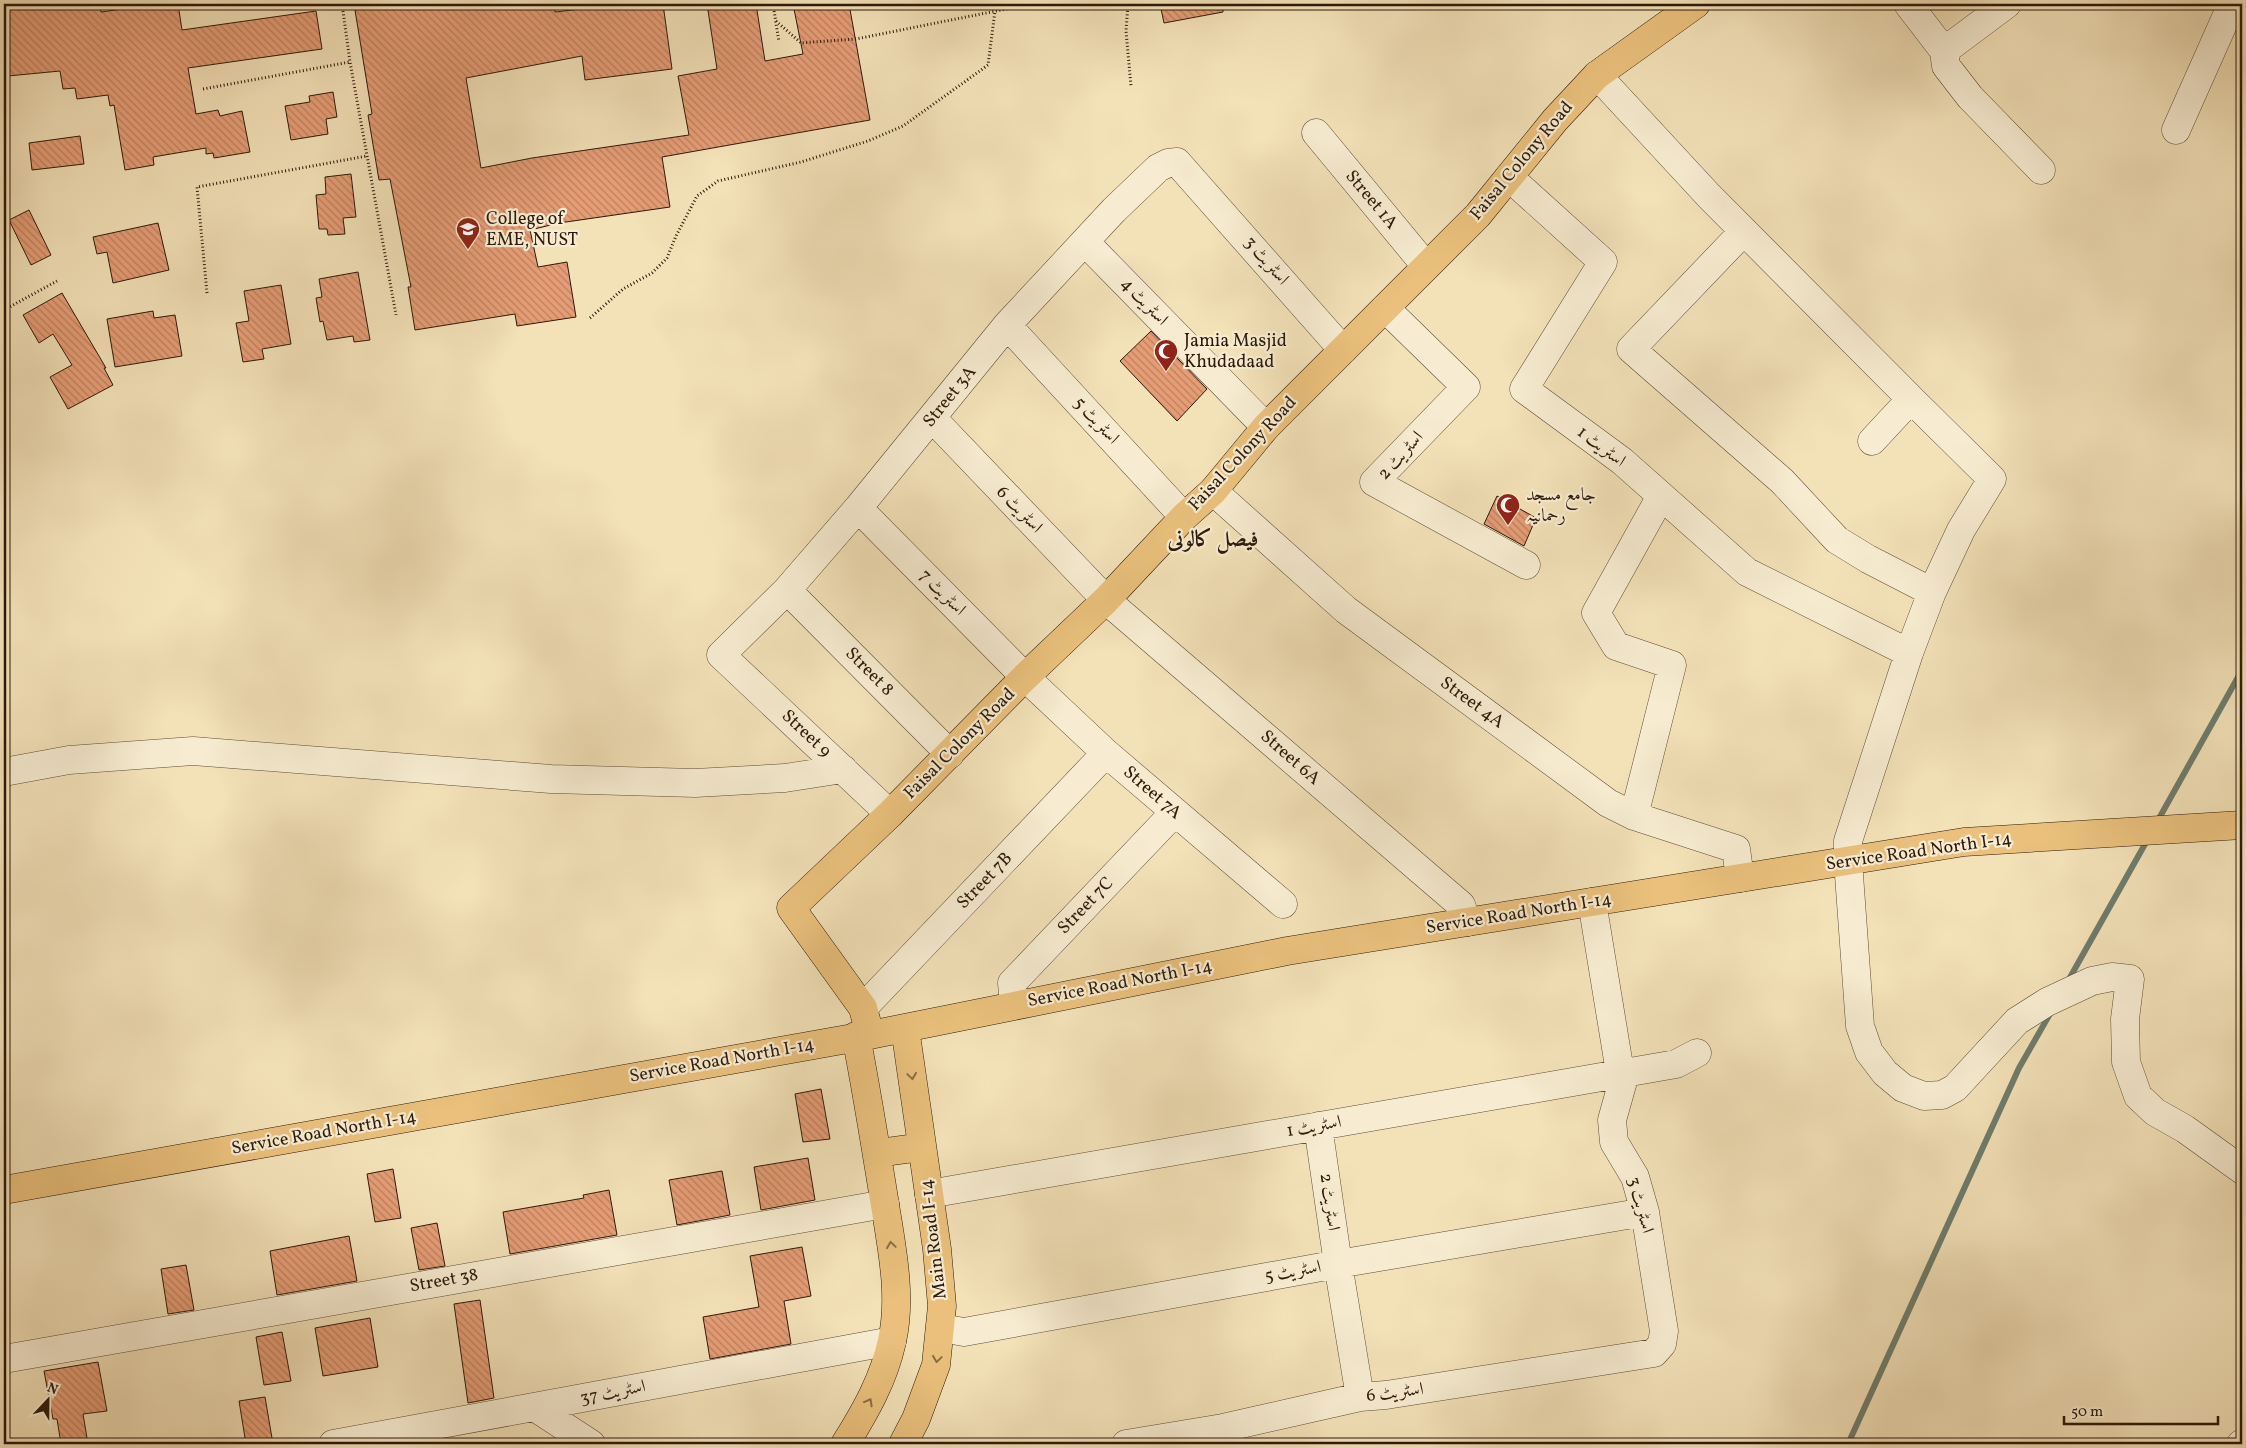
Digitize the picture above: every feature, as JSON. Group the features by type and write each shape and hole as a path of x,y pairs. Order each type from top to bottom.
{"main road":[{"name":"Faisal Colony Road","path":"863,1036 863,1008 791,908 890,814 1026,677 1106,600 1184,517 1212,491 1266,427 1478,214 1555,120 1597,75 1696,4"},
{"name":"Service Road North I-14","path":"4,1190 863,1036 1287,951 1964,842 2242,825"},
{"name":"Main Road I-14","path":"903,1444 929,1388 936,1365 941,1328 941,1284 905,1028"},
{"path":"845,1444 881,1380 892,1341 896,1316 894,1267 863,1036"},
{"path":"878,1153 922,1147"}],"street":[{"path":"1908,4 1944,51 1946,66 1970,97 2040,170"},
{"path":"1944,51 2006,4"},
{"path":"2176,130 2232,4"},
{"path":"1597,75 1709,196 1992,479 1961,530 1932,592 1909,653 1848,841 1860,1026 1870,1052 1885,1073 1903,1088 1924,1096 1942,1095 1955,1088 2017,1021 2047,1002 2092,981 2112,977 2130,979 2125,1019 2126,1062 2138,1096 2155,1112 2185,1129 2242,1170"},
{"name":"Street 1A","path":"1316,133 1426,266"},
{"name":"Street 3A","path":"721,655 787,590 933,419 1007,325 1085,242 1158,168 1168,163 1177,162 1188,173"},
{"name":"اسٹریٹ 3","path":"1188,173 1343,350"},
{"name":"اسٹریٹ 1","path":"1509,177 1603,262 1524,389 1622,461 1747,572 1909,653"},
{"path":"1744,230 1631,349 1782,481 1837,540 1868,559 1932,592"},
{"name":"اسٹریٹ 4","path":"1085,242 1266,427"},
{"name":"اسٹریٹ 2","path":"1385,308 1466,387 1374,482 1526,566"},
{"name":"اسٹریٹ 5","path":"1007,325 1184,517"},
{"path":"1872,441 1911,400"},
{"name":"اسٹریٹ 6","path":"933,419 1106,600"},
{"name":"Street 4A","path":"1212,491 1346,610 1548,761 1608,803 1634,816 1736,849 1740,878"},
{"path":"1634,816 1672,665 1616,646 1596,613 1661,496"},
{"name":"اسٹریٹ 7","path":"858,508 1026,677"},
{"name":"Street 8","path":"787,590 950,754"},
{"name":"Street 6A","path":"1106,600 1461,904 1466,922"},
{"name":"Street 9","path":"721,655 890,814"},
{"name":"Street 7A","path":"1026,677 1106,753 1174,813 1283,904"},
{"path":"4,772 69,760 193,751 551,779 695,783 785,778 843,768"},
{"name":"Street 7B","path":"863,1008 1106,753"},
{"name":"Street 7C","path":"1014,1005 1012,983 1174,813"},
{"name":"اسٹریٹ 3","path":"1592,902 1623,1081 1612,1120 1614,1142 1635,1176 1645,1212 1664,1331 1662,1344"},
{"name":"اسٹریٹ 1","path":"929,1194 1620,1072 1676,1064 1697,1053"},
{"name":"اسٹریٹ 2","path":"1318,1126 1360,1397"},
{"name":"Street 38","path":"4,1359 885,1204"},
{"name":"اسٹریٹ 5","path":"941,1328 964,1332 1338,1264 1645,1212"},
{"name":"اسٹریٹ 37","path":"333,1444 892,1341"},
{"name":"اسٹریٹ 6","path":"1126,1444 1220,1436 1360,1397 1386,1395 1654,1353 1662,1344"},
{"path":"536,1408 591,1444"}],"path":[{"path":"342,4 350,62 396,315"},
{"path":"773,4 779,42"},
{"path":"776,20 801,43 856,39 1031,4"},
{"path":"1128,4 1126,31 1131,86"},
{"path":"590,318 623,289 652,273 667,258 697,196 718,181 801,162 868,141 903,126 988,64 996,11"},
{"path":"202,89 350,62"},
{"path":"207,293 197,187 367,156"},
{"path":"4,310 57,281"}],"building":[{"path":"61,4 100,4 101,12 157,4 178,4 182,30 316,11 322,49 188,68 196,114 218,110 220,116 242,111 250,152 214,158 213,153 206,154 206,148 153,157 154,165 125,170 114,105 110,106 108,95 77,99 75,88 63,89 60,71 8,76 7,59 4,59 4,10"},
{"path":"354,4 554,4 555,12 623,4 663,4 672,69 585,80 582,56 466,78 481,168 532,158 689,135 678,76 717,69 707,4 756,4 765,61 803,54 793,4 849,4 870,120 662,157 670,207 559,223 530,230 538,267 567,262 576,317 517,326 515,314 415,330 408,287 411,287 390,179 379,180 368,115 372,114"},
{"path":"1160,4 1223,4 1223,12 1164,23"},
{"path":"333,92 337,117 326,119 328,134 291,140 285,106 310,102 309,96"},
{"path":"80,136 84,164 32,170 29,143"},
{"path":"351,174 356,217 343,218 345,234 328,235 327,229 319,229 316,195 326,194 325,177"},
{"path":"29,210 51,255 31,265 9,220"},
{"path":"158,223 169,270 113,283 107,252 97,254 93,237"},
{"path":"358,272 370,340 354,342 353,336 327,340 323,321 320,322 316,298 322,297 319,279"},
{"path":"281,285 291,344 262,349 264,359 243,362 236,323 249,321 244,291"},
{"path":"62,293 106,368 104,368 113,385 68,409 50,377 72,365 53,334 39,343 23,315"},
{"path":"153,311 154,318 175,315 182,356 115,367 107,319"},
{"name":"Jamia Masjid Khudadaad","path":"1151,331 1207,389 1177,421 1120,361"},
{"name":"جامع مسجد رحمانیہ","path":"1497,496 1536,518 1524,546 1484,524"},
{"path":"821,1089 830,1139 803,1142 795,1094"},
{"path":"808,1158 815,1200 761,1210 754,1167"},
{"path":"393,1169 401,1218 375,1222 367,1174"},
{"path":"722,1171 730,1215 677,1225 669,1180"},
{"path":"609,1190 617,1235 510,1254 503,1212 584,1198 583,1195"},
{"path":"437,1223 445,1266 419,1270 411,1228"},
{"path":"349,1236 357,1281 277,1295 270,1251"},
{"path":"802,1247 811,1296 784,1301 791,1344 710,1359 703,1317 759,1307 750,1256"},
{"path":"186,1265 194,1310 168,1314 161,1269"},
{"path":"480,1300 494,1398 468,1403 454,1304"},
{"path":"370,1318 378,1367 323,1376 315,1328"},
{"path":"282,1332 291,1381 264,1385 256,1337"},
{"path":"98,1362 107,1411 83,1414 88,1444 61,1444 57,1419 53,1419 44,1371"},
{"path":"265,1397 273,1444 246,1444 239,1401"}],"waterway":[{"path":"2157,822 2242,670"},
{"path":"2068,981 2149,837"},
{"path":"1848,1444 2019,1068 2051,1012"}],"place":[{"name":"College of EME, NUST","path":"468,250"},
{"name":"Jamia Masjid Khudadaad","path":"1166,372"},
{"name":"جامع مسجد رحمانیہ","path":"1508,526"}],"district":[{"name":"فیصل کالونی","path":"1213,540"}]}
